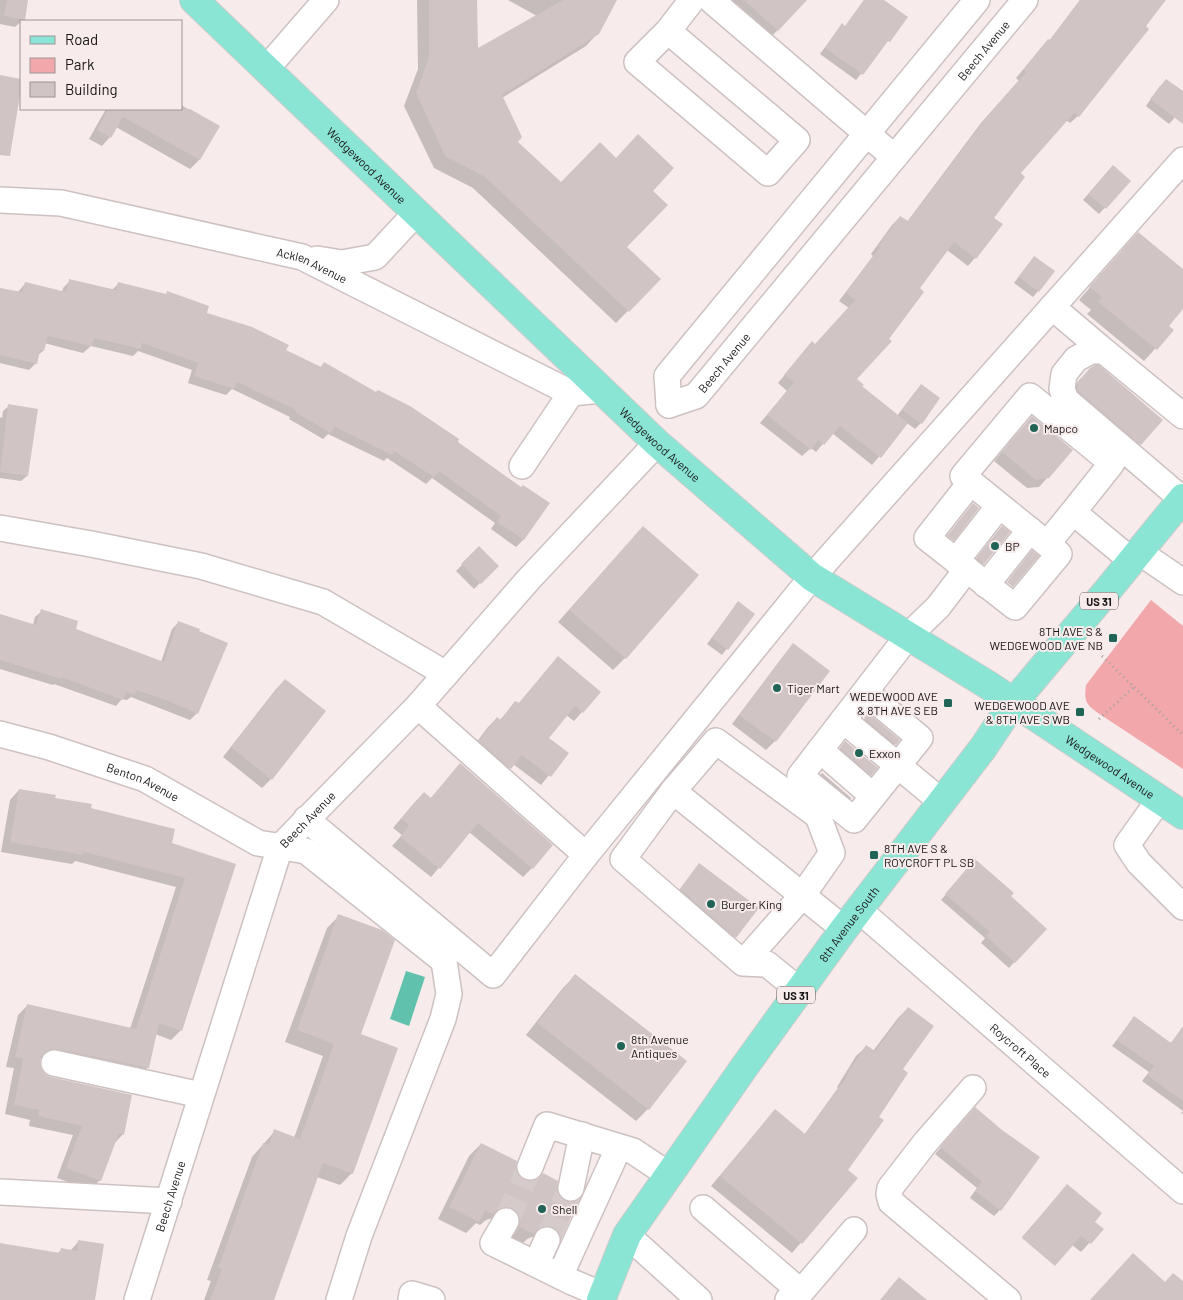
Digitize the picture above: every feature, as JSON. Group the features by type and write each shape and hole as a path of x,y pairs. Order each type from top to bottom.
{"main road":[{"name":"Wedgewood Avenue","path":"194,0 652,438 812,577 988,685 1183,815"},
{"name":"8th Avenue South","path":"602,1297 627,1235 799,990 851,919 983,748 1013,703 1183,498"}],"street":[{"path":"267,68 326,0"},
{"path":"668,31 797,140 768,173 637,62 668,31 692,0"},
{"path":"712,0 894,157"},
{"path":"669,405 667,376 977,0"},
{"name":"Beech Avenue","path":"137,1300 280,847 418,706 652,438 669,405 696,396 1025,0"},
{"path":"905,87 933,110"},
{"path":"306,819 493,975 586,855 812,577 1183,160"},
{"name":"Acklen Avenue","path":"0,200 61,203 302,257 571,393"},
{"path":"302,257 342,263 375,257 416,214"},
{"path":"1052,307 1183,416"},
{"path":"1104,351 1091,351 1076,359 1064,374 1062,389 1066,400 1183,498"},
{"path":"522,466 571,393 602,390"},
{"path":"971,482 927,538 1015,607 1058,554 1039,537 999,506 971,482 963,476 1030,396 1112,463 1073,512 1039,537 986,584"},
{"path":"865,692 920,738 854,820 800,776 908,636 938,607 961,565 999,506"},
{"path":"1073,512 1135,556 1183,582"},
{"path":"0,528 201,566 323,602 446,674"},
{"path":"418,706 586,855"},
{"path":"843,720 942,802"},
{"path":"694,724 712,746"},
{"name":"Benton Avenue","path":"0,734 49,747 145,780 258,843 306,851 444,961 449,994 443,1019 359,1236 339,1300"},
{"path":"743,963 802,896 832,853 818,816 716,741 673,791 623,859 743,963 767,964 799,990"},
{"name":"Roycroft Place","path":"673,791 802,896 851,919 1183,1191"},
{"path":"1159,800 1126,845 1139,863 1183,907"},
{"path":"54,1063 201,1095"},
{"path":"973,1088 925,1143 890,1188 889,1194 891,1202 1008,1300"},
{"path":"530,1167 547,1125 633,1151 669,1175"},
{"path":"571,1188 582,1135"},
{"path":"560,1276 618,1147"},
{"path":"0,1192 169,1200"},
{"path":"703,1208 794,1296 854,1230"},
{"path":"506,1220 493,1243 602,1297"},
{"path":"627,1235 686,1295"},
{"path":"536,1264 547,1240"},
{"path":"411,1300 412,1294 432,1300"}],"path":[{"path":"1102,656 1183,735"},
{"path":"1099,720 1134,687"}],"green space":[{"path":"1151,600 1183,626 1183,769 1098,713 1090,707 1085,698 1086,685"}],"shaded area":[{"path":"406,971 425,977 409,1026 390,1019"}],"building":[{"path":"7,0 28,0 25,20 4,16"},
{"path":"429,0 477,0 478,48 563,0 617,0 599,34 502,95 522,137 518,142 561,182 600,142 616,158 638,134 674,168 653,191 668,205 627,247 661,279 629,312 485,177 445,156 416,93 429,57"},
{"path":"744,0 807,0 778,31"},
{"path":"864,0 884,0 908,17 863,75 825,48 842,23 845,26"},
{"path":"1080,0 1166,0 1146,26 1149,29 1079,117 1074,113 1021,173 1025,177 994,218 1003,224 976,259 954,242 920,288 924,292 889,339 892,341 857,379 864,385 862,386 908,423 881,458 840,426 824,445 818,440 811,450 767,415 794,382 784,375 812,341 815,344 855,300 846,293 900,216 908,221 989,114 1026,72 1023,70 1048,39 1050,40"},
{"path":"0,75 20,79 20,95 10,156 0,155"},
{"path":"1166,79 1183,91 1183,124 1150,99"},
{"path":"190,109 220,126 200,160 123,117 111,138 97,130 107,110"},
{"path":"1113,165 1131,181 1106,209 1088,194"},
{"path":"1138,232 1183,269 1183,309 1169,326 1174,330 1157,350 1098,302 1102,297 1089,287"},
{"path":"1034,256 1055,271 1039,292 1019,277"},
{"path":"69,279 116,290 118,282 166,294 167,291 209,306 207,313 252,327 289,345 286,350 321,367 324,362 376,392 378,390 410,406 459,439 458,442 521,487 523,485 550,503 524,540 497,522 501,516 439,471 434,477 394,451 392,455 335,427 331,433 295,412 296,410 237,382 234,389 194,376 198,363 142,343 141,349 94,338 92,346 48,336 44,351 40,350 37,364 0,355 0,288 22,292 25,282 66,292"},
{"path":"1095,365 1099,365 1163,420 1141,445 1078,391 1077,383"},
{"path":"921,384 940,398 922,424 902,410"},
{"path":"8,404 38,409 28,476 0,472"},
{"name":"Mapco","path":"1032,416 1073,450 1049,478 1036,480 1002,452"},
{"path":"973,503 979,508 954,541 947,536"},
{"path":"643,526 699,575 626,659 569,610"},
{"path":"1002,526 1010,532 984,564 976,558"},
{"path":"479,546 499,566 481,584 461,564"},
{"path":"1032,550 1039,556 1013,587 1007,582"},
{"path":"738,601 755,614 728,650 712,638"},
{"path":"41,609 78,621 76,629 164,662 178,621 200,629 199,631 228,643 198,714 166,700 136,690 135,695 126,692 123,700 61,677 61,679 0,660 0,614 36,625"},
{"path":"793,643 830,671 776,742 739,715"},
{"path":"558,656 601,692 583,713 575,706 549,738 569,753 551,777 522,755 511,769 479,741 497,717 501,720 515,701 519,703"},
{"path":"285,679 326,711 272,780 231,747"},
{"path":"868,713 900,740 896,745 864,718"},
{"path":"845,741 878,768 871,776 840,748"},
{"path":"460,763 553,845 533,869 478,823 440,869 400,837 409,825 401,819 424,792 431,798"},
{"path":"19,789 56,795 55,798 92,804 91,808 175,829 172,843 236,864 182,1031 159,1023 149,1068 57,1049 49,1050 40,1059 41,1068 45,1074 51,1077 132,1095 124,1135 119,1133 101,1181 66,1168 82,1126 38,1116 39,1110 14,1105 23,1059 15,1057 27,1004 136,1029 185,878 84,852 83,855 10,842"},
{"path":"975,859 1014,893 1011,896 1047,929 1015,963 986,936 990,932 945,894"},
{"path":"699,863 759,908 736,938 680,889"},
{"path":"338,914 382,930 395,940 361,1034 398,1048 353,1174 323,1163 274,1300 210,1300 222,1269 218,1268 263,1143 269,1145 274,1129 300,1139 334,1044 297,1030"},
{"path":"575,974 687,1061 649,1110 537,1023"},
{"path":"908,1007 934,1026 903,1069 908,1073 879,1117 884,1120 848,1170 858,1178 802,1244 720,1176 775,1109 805,1134 847,1077 845,1077 866,1045 875,1051"},
{"path":"1134,1016 1171,1043 1183,1026 1183,1101 1147,1075 1154,1066 1117,1040"},
{"path":"975,1107 1002,1130 1040,1157 1001,1211 975,1191 982,1182 940,1147"},
{"path":"481,1143 517,1161 516,1169 518,1175 524,1180 532,1181 538,1179 543,1173 558,1181 557,1192 562,1199 575,1202 579,1199 561,1239 558,1231 553,1227 545,1226 539,1228 534,1234 519,1227 519,1214 513,1208 499,1208 493,1214 485,1210 479,1222 449,1207"},
{"path":"1067,1184 1102,1213 1095,1222 1104,1229 1091,1244 1081,1236 1055,1266 1022,1238"},
{"path":"78,1240 104,1244 95,1300 0,1300 0,1243 60,1253 61,1248 77,1251"},
{"path":"1133,1253 1165,1282 1173,1273 1183,1281 1183,1300 1090,1300"},
{"path":"899,1277 927,1300 880,1300"}],"tunnel":[{"path":"506,1221 530,1167"},
{"path":"547,1240 571,1188"}],"place":[{"name":"Mapco","path":"1034,428"},
{"name":"BP","path":"995,546"},
{"name":"8TH AVE S & WEDGEWOOD AVE NB","path":"1113,638"},
{"name":"Tiger Mart","path":"777,688"},
{"name":"WEDEWOOD AVE & 8TH AVE S EB","path":"948,703"},
{"name":"WEDGEWOOD AVE & 8TH AVE S WB","path":"1080,712"},
{"name":"Exxon","path":"859,753"},
{"name":"8TH AVE S & ROYCROFT PL SB","path":"874,855"},
{"name":"Burger King","path":"711,904"},
{"name":"8th Avenue Antiques","path":"621,1046"},
{"name":"Shell","path":"542,1209"}]}
